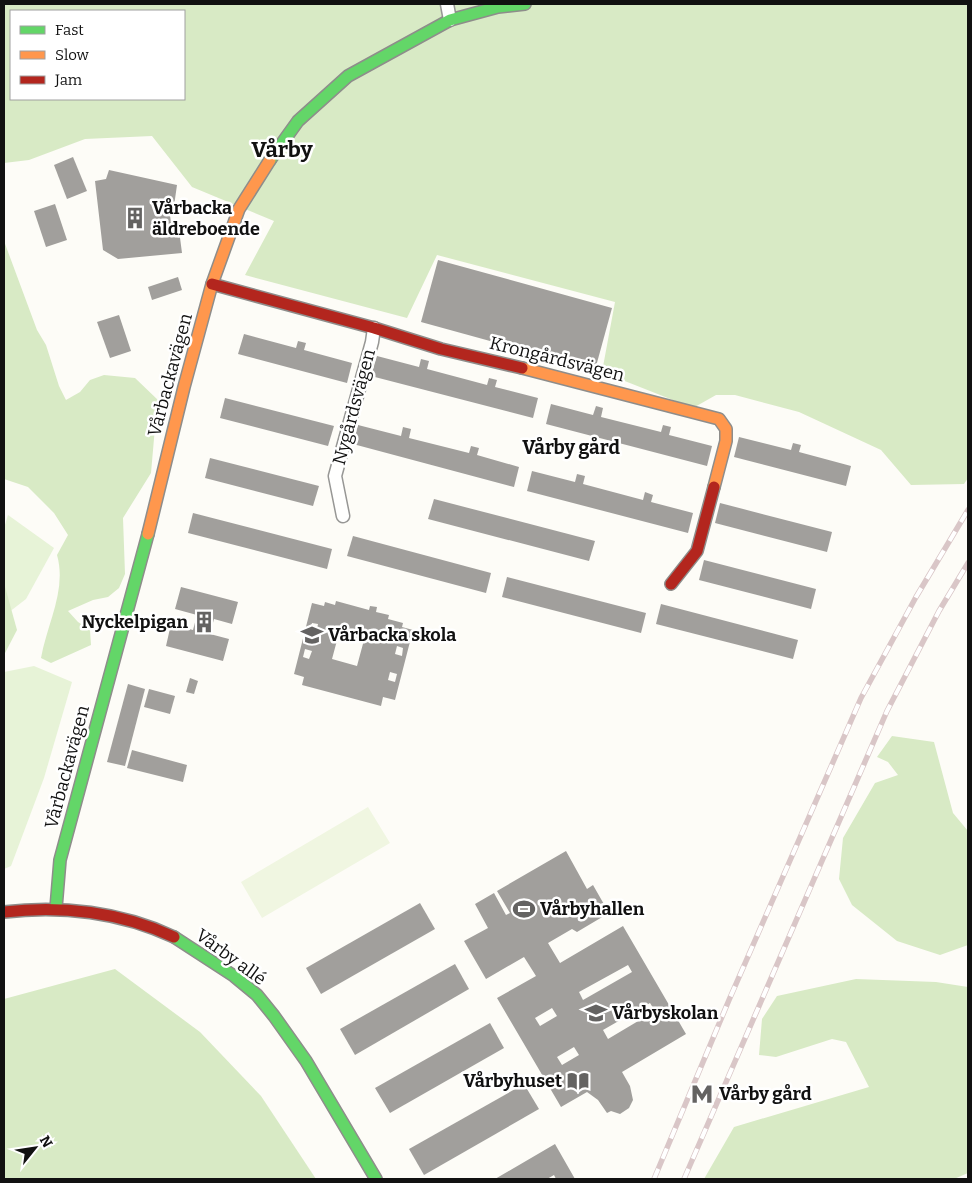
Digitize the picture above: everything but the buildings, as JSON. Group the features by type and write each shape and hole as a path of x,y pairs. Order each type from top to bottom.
{"street":[{"path":"446,4 450,20"},
{"name":"Vårbackavägen","path":"56,908 60,860 151,523 184,387 212,284 239,209 260,174 298,122 348,76 450,20 498,8 525,4"},
{"name":"Krongårdsvägen","path":"212,284 374,328 441,350 550,374 719,419 726,429 726,441 697,551 671,584"},
{"name":"Nygårdsvägen","path":"343,516 335,476 372,342 374,328"},
{"name":"Vårby allé","path":"4,912 56,908 96,912 134,922 172,936 222,967 255,993 300,1052 376,1179"}],"green space":[{"path":"4,4 968,4 968,478 964,484 911,485 881,450 799,412 735,395 716,395 693,408 602,372 615,302 437,255 407,318 245,275 274,221 192,187 152,136 85,139 29,160 4,163"},
{"path":"4,241 37,330 46,345 59,386 66,400 80,392 90,380 104,375 135,378 159,401 151,473 123,518 125,574 119,588 108,597 93,600 68,611 78,622 90,630 91,645 51,663 41,658 58,594 60,581 57,555 68,535 54,513 28,487 4,479"},
{"path":"8,515 54,548 26,599 4,616 4,528"},
{"path":"4,583 17,630 4,655"},
{"path":"34,666 72,682 44,778 11,866 4,869 4,672"},
{"path":"892,736 934,742 953,813 968,831 968,945 940,955 897,941 852,905 839,879 843,838 875,783 898,775 888,762 877,757"},
{"path":"368,807 390,843 262,918 241,882"},
{"path":"115,969 200,1032 261,1096 316,1179 4,1179 4,999"},
{"path":"856,979 936,982 968,987 968,1173 954,1179 704,1179 734,1127 869,1087 846,1042 832,1039 776,1057 759,1055 762,1019 777,996"}],"railway":[{"path":"654,1179 729,1000 861,698 916,597 968,510"},
{"path":"684,1179 887,711 939,611 968,563"}],"traffic: fast":[{"path":"270,160 298,121 348,76 450,20 498,7 525,4"},
{"path":"56,908 60,860 148,534"},
{"path":"174,937 234,976 257,995 306,1061 376,1179"}],"traffic: slow":[{"path":"148,534 184,387 212,284 239,209 270,160"},
{"path":"522,368 719,419 726,429 726,441 714,487"}],"traffic: jam":[{"path":"212,284 374,328 441,349 522,368"},
{"path":"671,584 697,551 714,487"},
{"path":"4,912 47,909 90,912 154,928 174,937"}],"place":[{"name":"Vårbacka äldreboende","path":"135,218"},
{"name":"Nyckelpigan","path":"204,622"},
{"name":"Vårbacka skola","path":"312,635"},
{"name":"Vårbyhallen","path":"524,909"},
{"name":"Vårbyskolan","path":"596,1013"},
{"name":"Vårbyhuset","path":"578,1081"},
{"name":"Vårby gård","path":"702,1094"}],"district":[{"name":"Vårby","path":"282,149"},
{"name":"Vårby gård","path":"571,447"}]}
